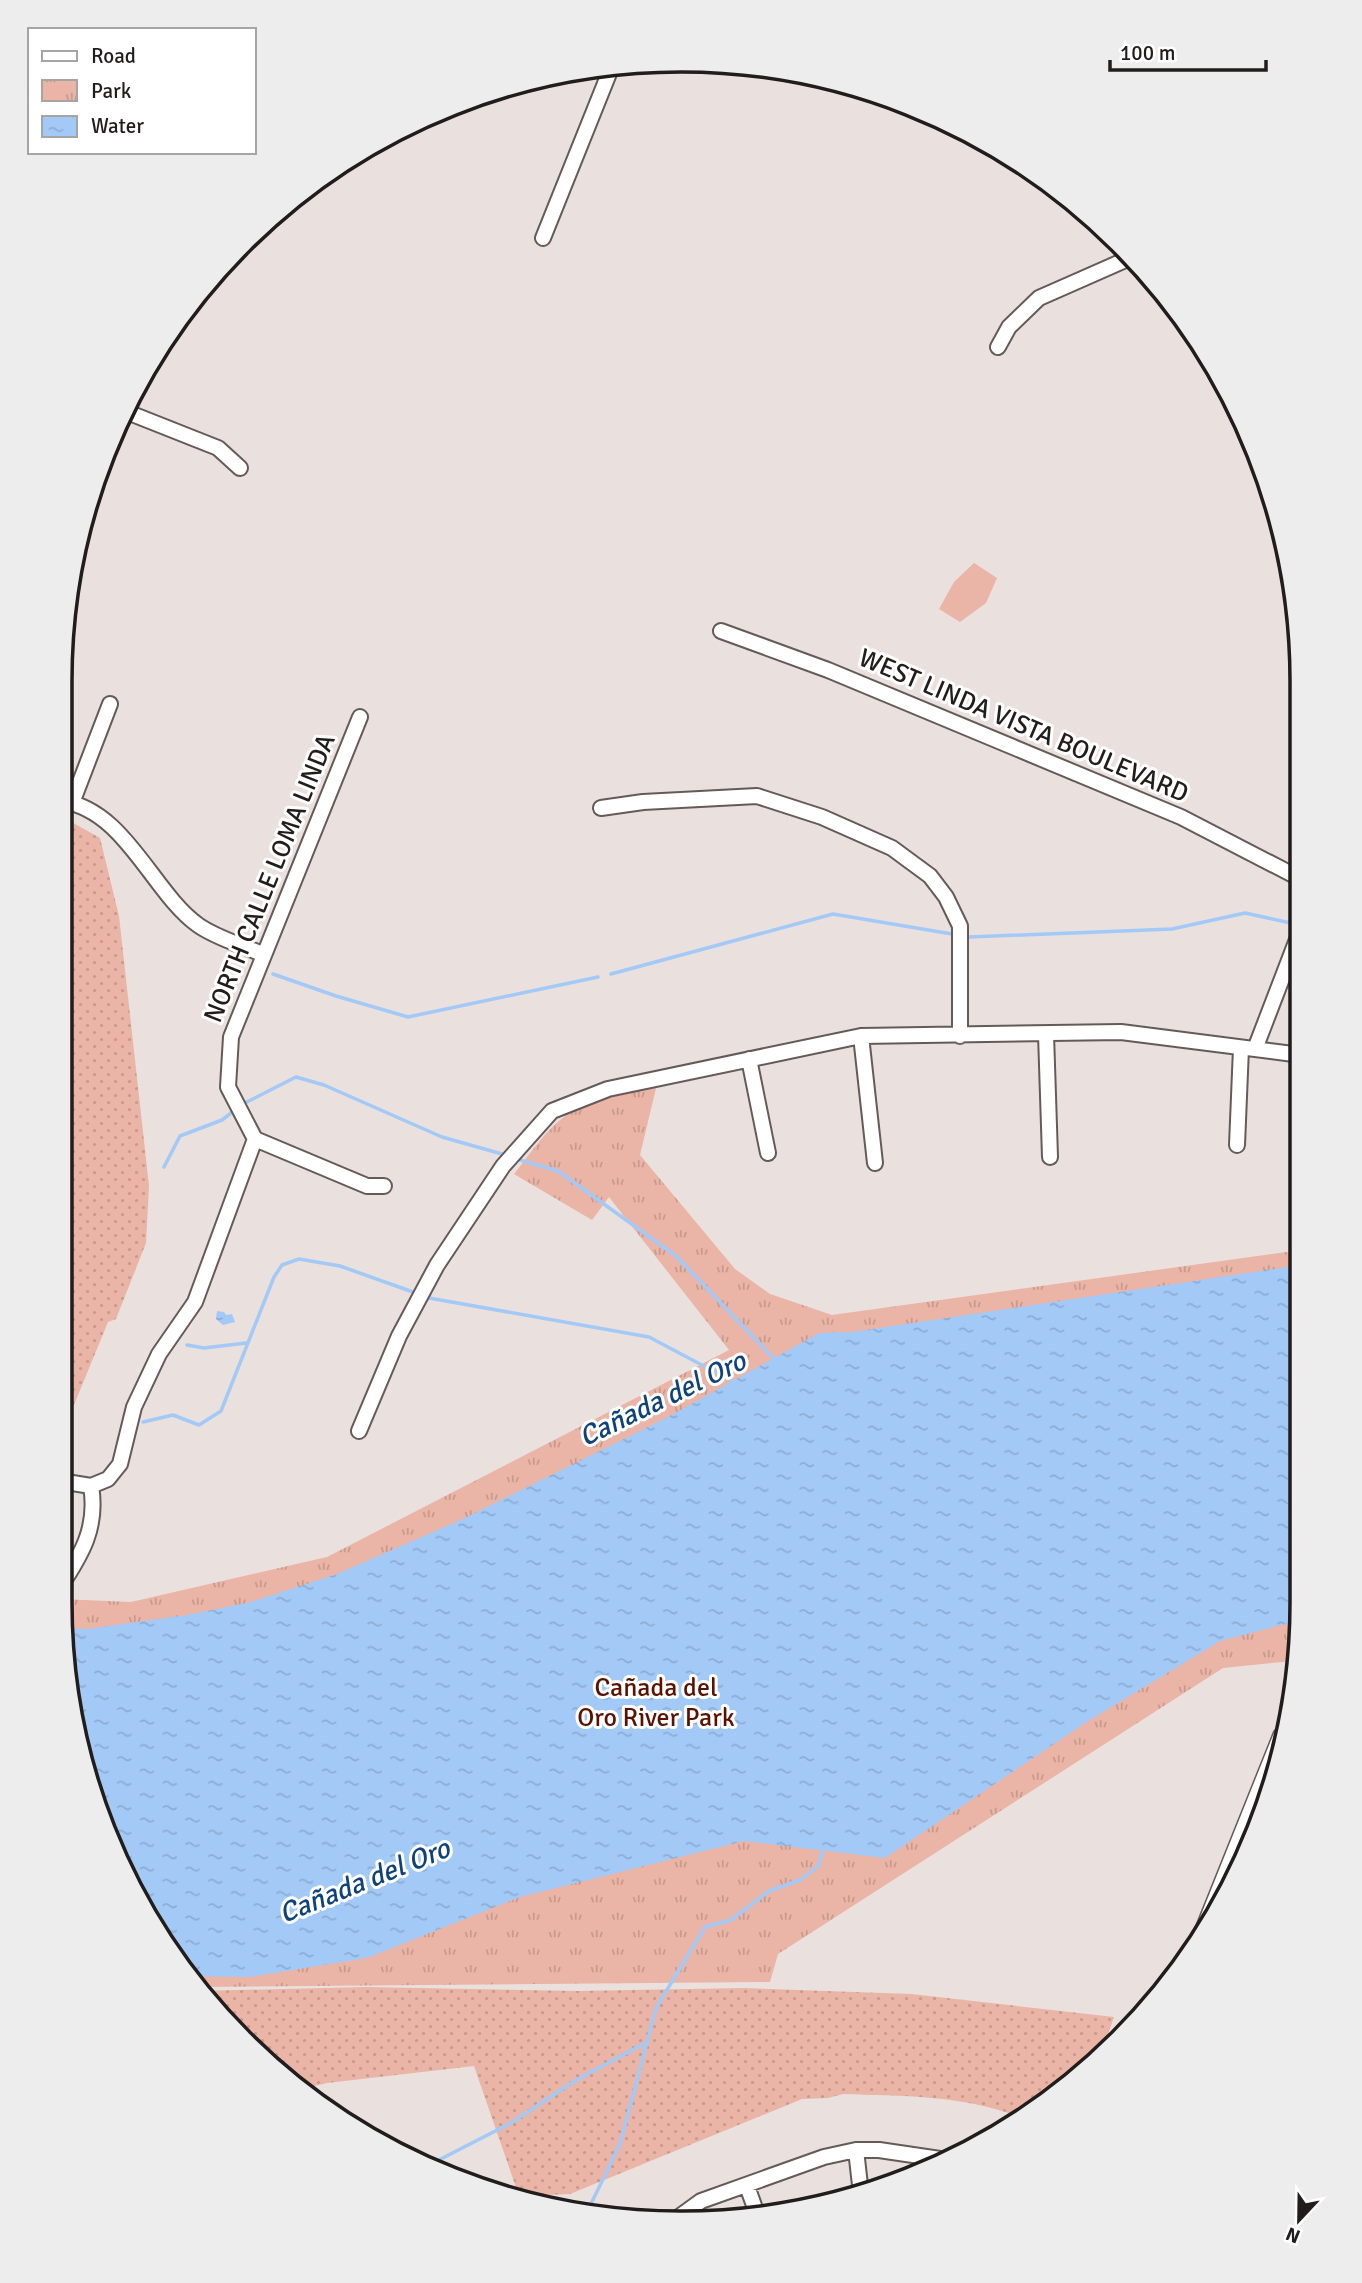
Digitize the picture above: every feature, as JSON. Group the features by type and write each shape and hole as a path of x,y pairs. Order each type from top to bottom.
{"street":[{"path":"543,238 608,76"},
{"path":"998,347 1009,327 1039,298 1122,261"},
{"path":"134,415 218,448 240,468"},
{"name":"WEST LINDA VISTA BOULEVARD","path":"721,631 815,665 1181,817 1290,873"},
{"path":"72,789 110,704"},
{"name":"NORTH CALLE LOMA LINDA","path":"255,1139 228,1087 230,1037 360,717"},
{"path":"601,808 643,802 757,796 822,817 892,848 930,876 946,897 960,926 960,1036"},
{"path":"72,805 102,820 125,839 178,907 199,926 262,954"},
{"path":"1237,1145 1248,1048 1290,955"},
{"path":"359,1431 398,1336 437,1265 503,1166 552,1111 608,1089 861,1036 1121,1032 1290,1054"},
{"path":"1046,1034 1050,1157"},
{"path":"861,1036 875,1163"},
{"path":"750,1059 768,1153"},
{"path":"72,1483 92,1486 108,1479 120,1464 134,1407 159,1354 195,1302 255,1139 367,1186 384,1185"},
{"path":"72,1569 89,1532 95,1507 92,1486"},
{"path":"687,2211 701,2201 824,2157 856,2150 905,2152 931,2157"},
{"path":"856,2150 860,2184"},
{"path":"747,2186 754,2207"}],"green space":[{"path":"974,563 997,578 986,603 960,622 939,609 954,582"},
{"path":"72,822 100,838 119,916 149,1186 146,1243 116,1319 108,1322 72,1410"},
{"name":"Cañada del Oro River Park","path":"657,1084 640,1155 735,1269 770,1294 832,1315 1290,1252 1290,1602 1287,1661 1223,1668 778,1954 770,1982 209,1987 153,1907 118,1835 104,1798 83,1721 73,1642 72,1600 131,1602 327,1557 729,1350 609,1197 592,1220 514,1174 550,1129 565,1116 584,1105"},
{"path":"600,1142 616,1150 609,1165 593,1157"},
{"path":"365,1987 577,1991 744,1988 911,1994 1114,2017 1107,2038 1052,2085 1011,2114 976,2104 932,2098 843,2094 828,2098 802,2099 570,2194 543,2195 516,2188 474,2066 312,2087 250,2033 212,1991"}],"water":[{"name":"Cañada del Oro River Park","path":"1290,1267 1289,1623 1220,1641 1085,1723 885,1858 744,1841 520,1897 367,1958 250,1977 201,1976 153,1907 118,1835 104,1798 83,1721 73,1628 87,1629 187,1615 251,1602 337,1574 465,1518 668,1417 819,1333 852,1332"},
{"path":"217,1311 226,1315 232,1314 235,1322 223,1325 216,1319"}],"waterway":[{"path":"969,937 1172,929 1245,913 1290,923"},
{"path":"611,974 833,914 952,934"},
{"path":"273,974 408,1017 598,977"},
{"path":"241,1105 296,1077 324,1085 442,1137 502,1154"},
{"path":"164,1167 180,1136 222,1120 235,1110"},
{"path":"520,1160 558,1171 676,1256 776,1361"},
{"path":"143,1422 173,1415 199,1425 221,1411 274,1277 282,1265 299,1259 340,1266 413,1292"},
{"name":"Cañada del Oro","path":"429,1298 649,1337 734,1382"},
{"path":"187,1345 204,1348 246,1343"},
{"path":"591,2204 620,2144 656,2008 705,1927 731,1920 769,1891 800,1880 819,1865 823,1848"},
{"path":"438,2160 511,2123 573,2082 645,2043"}]}
